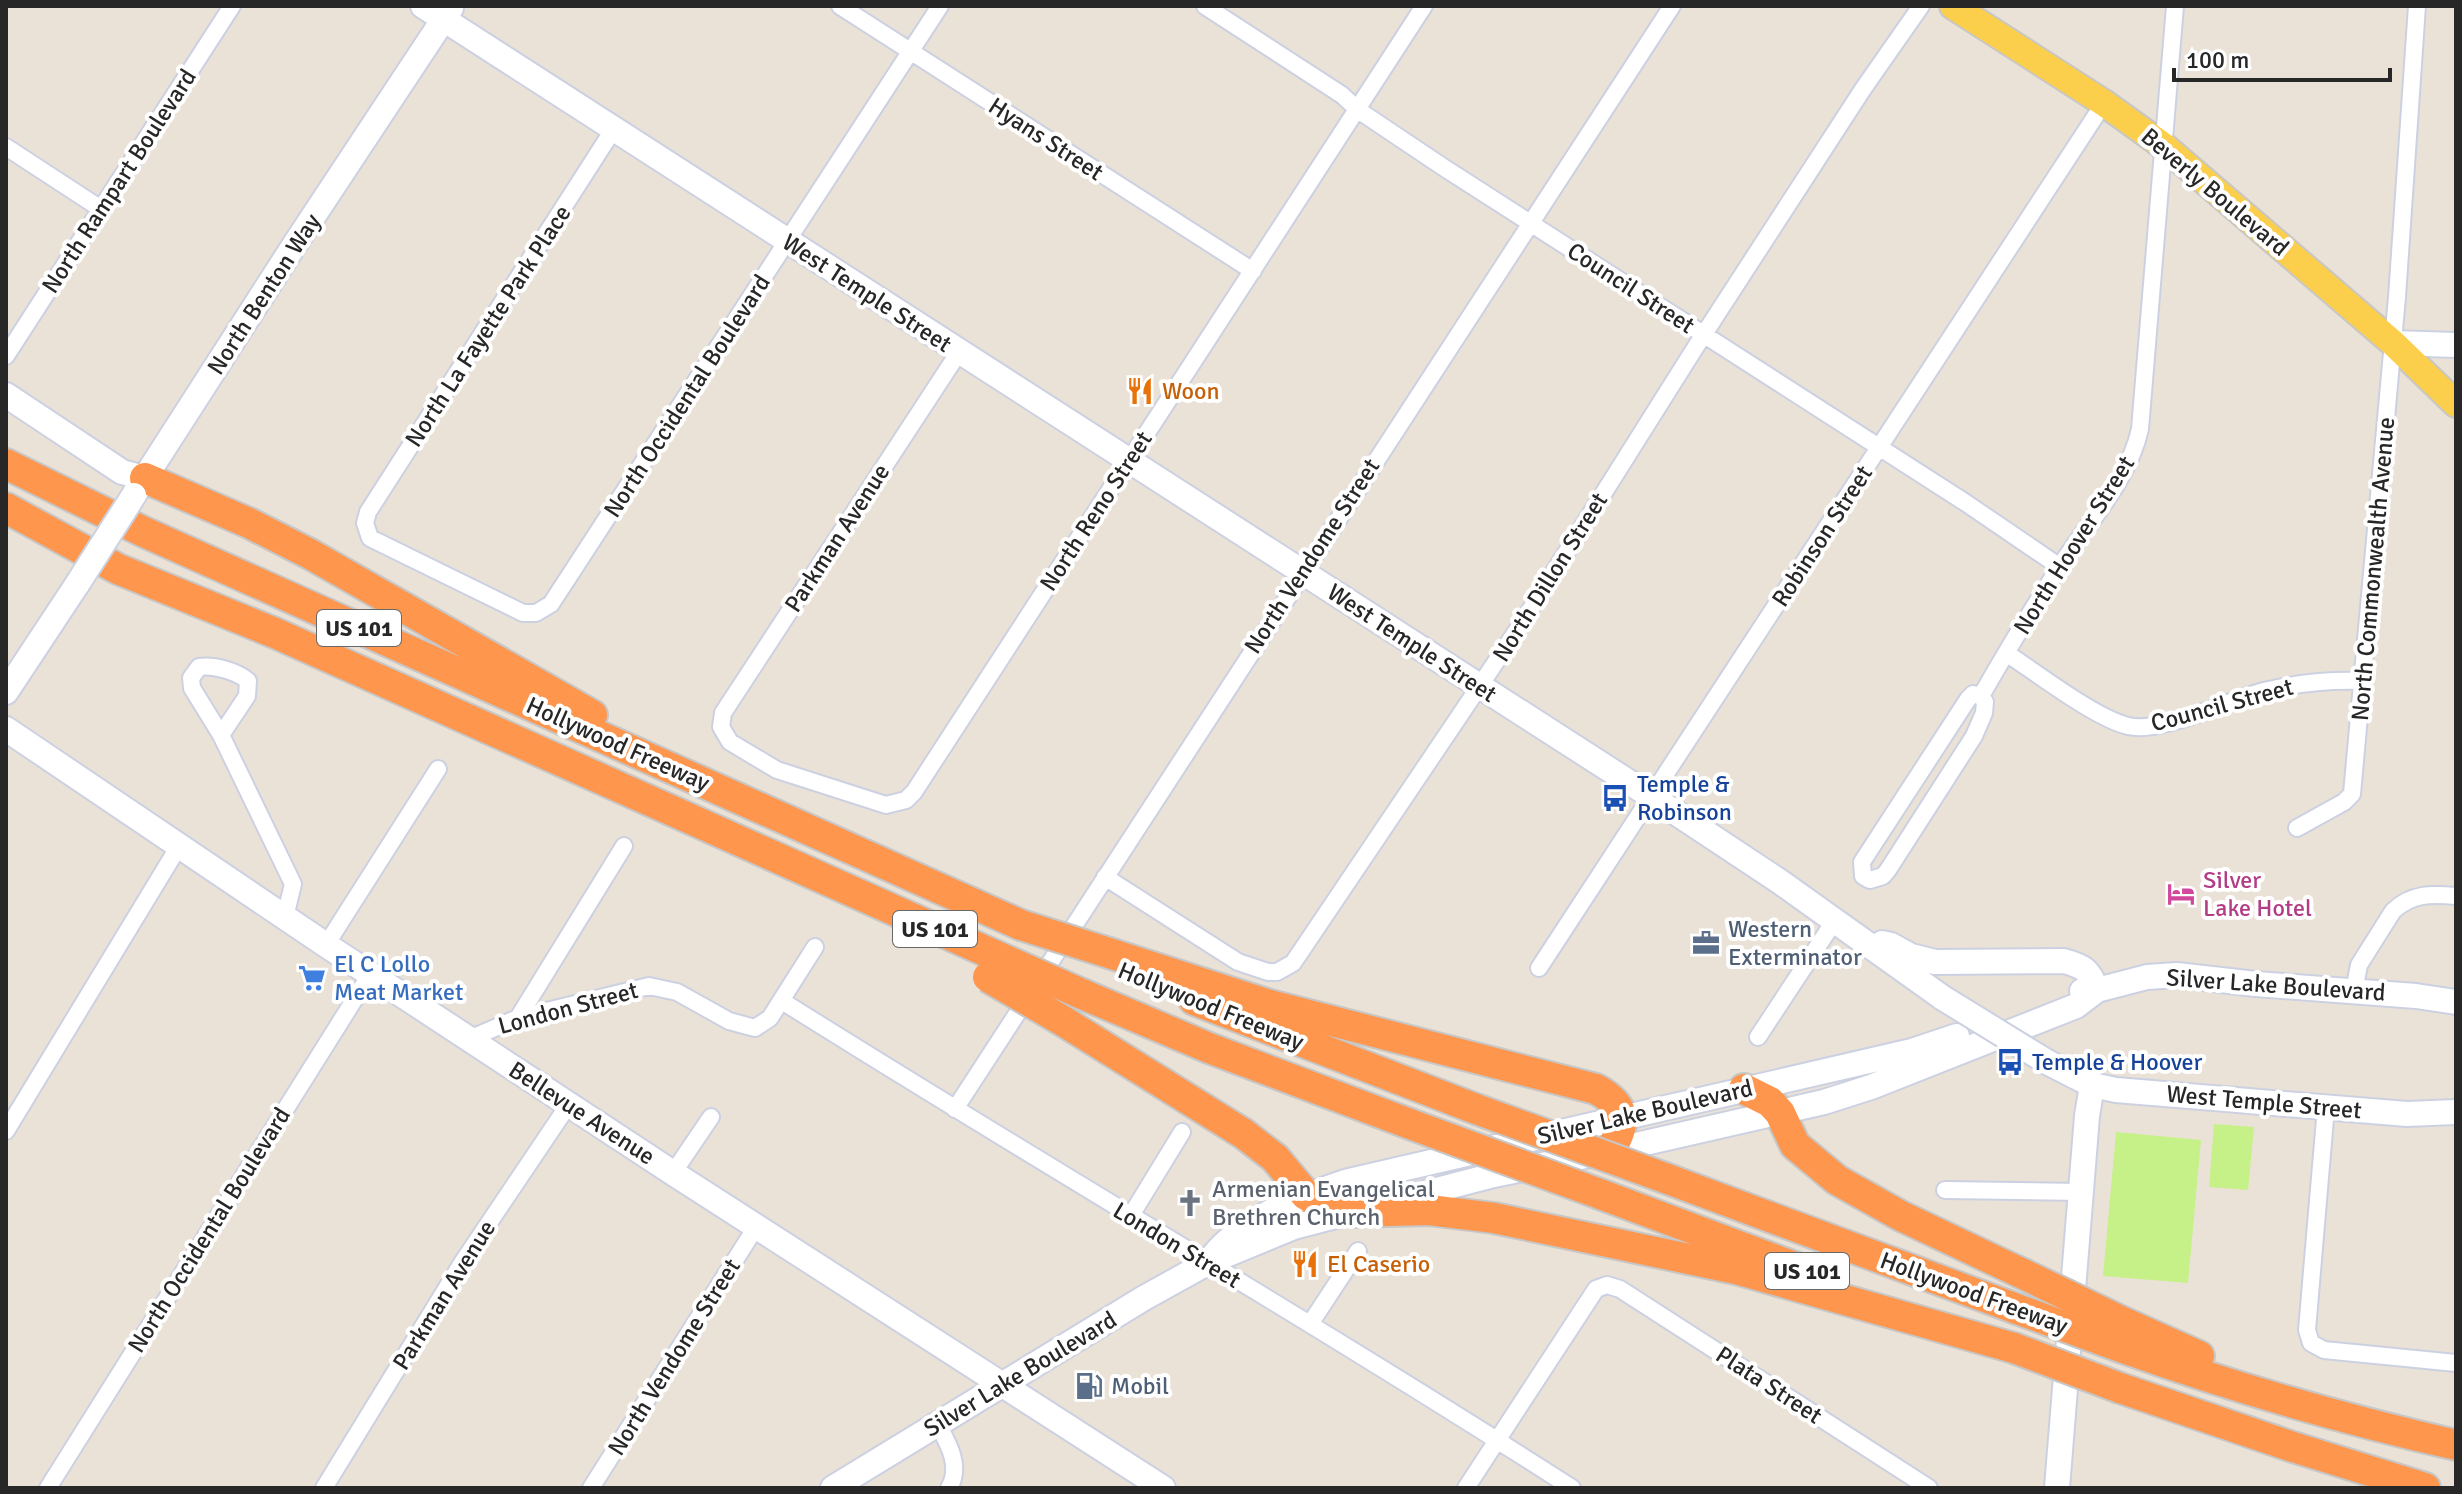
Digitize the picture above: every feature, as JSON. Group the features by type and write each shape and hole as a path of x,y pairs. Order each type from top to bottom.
{"highway":[{"name":"Hollywood Freeway","path":"6,464 144,532 1021,925 1106,958 1236,1017 2017,1309 2124,1336 2242,1389 2456,1445"},
{"path":"140,486 249,523 310,554 563,697 714,787"},
{"name":"Hollywood Freeway","path":"6,508 118,569 275,633 869,901 994,968 1082,994 1234,1057 1410,1124 2120,1388 2425,1488"},
{"path":"6,531 69,561 118,569"},
{"path":"1106,958 1270,1005 1581,1084 1609,1095 1617,1105 1622,1118 1620,1135 1610,1151"},
{"path":"994,968 1063,1021 1244,1134 1275,1158 1315,1202 1347,1212 1450,1211 1524,1224 1736,1269 2014,1348"},
{"path":"1744,1089 1770,1102 1780,1113 1795,1145 1837,1180 1901,1216 2019,1272 2124,1336"},
{"path":"2381,1427 2456,1434"}],"main road":[{"name":"West Temple Street","path":"423,6 448,13 613,130 1652,797 1835,920 1943,998 2047,1062 2092,1085 2116,1090 2407,1114 2456,1112"},
{"name":"Beverly Boulevard","path":"1953,6 2104,103 2165,147 2393,343 2456,404"},
{"name":"North Benton Way","path":"6,692 448,13"},
{"path":"2393,343 2456,345"},
{"path":"6,395 140,486"},
{"name":"Bellevue Avenue","path":"6,729 326,945 673,1173 1163,1488"},
{"path":"1862,940 1891,945 1911,956 1935,962 2064,961 2089,972 2097,990"},
{"name":"Silver Lake Boulevard","path":"1209,1262 1226,1240 1275,1209 1345,1182 1912,1051 1943,1042 2067,993 2177,975 2456,1002"},
{"name":"Silver Lake Boulevard","path":"833,1488 1144,1298 1209,1262 1294,1227 1494,1175 1780,1113 1871,1087 2076,1006 2097,990"},
{"path":"2057,1488 2092,1085"},
{"path":"2407,1114 2456,1130"}],"street":[{"name":"North Rampart Boulevard","path":"6,356 232,6"},
{"name":"Hyans Street","path":"840,6 1253,271"},
{"name":"North Occidental Boulevard","path":"365,523 370,538 517,611 529,614 542,611 551,604 940,6"},
{"name":"Council Street","path":"1205,6 1530,223 2060,567"},
{"name":"North Reno Street","path":"721,727 730,742 777,770 886,805 906,800 1424,6"},
{"name":"North Vendome Street","path":"955,1109 1672,6"},
{"name":"North Dillon Street","path":"1105,877 1238,962 1268,972 1286,969 1301,955 1520,626 1704,335 1856,100 1921,6"},
{"name":"North Hoover Street","path":"1981,696 2123,472 2136,446 2165,147 2175,6"},
{"name":"North Commonwealth Avenue","path":"2297,828 2344,802 2352,794 2393,343 2417,6"},
{"name":"Robinson Street","path":"1539,968 2104,103"},
{"name":"North La Fayette Park Place","path":"365,523 368,512 613,130"},
{"path":"6,147 101,209"},
{"name":"Parkman Avenue","path":"721,727 723,713 959,352"},
{"name":"Council Street","path":"2006,653 2115,722 2142,727 2264,691 2323,681 2362,681"},
{"name":"North Hoover Street","path":"1973,694 1981,696 1985,702 1984,713 1974,736 1888,870 1877,879 1870,880 1863,876 1862,862 1905,794 1968,699 1973,694"},
{"path":"221,735 293,884 285,917"},
{"path":"326,945 438,769"},
{"path":"6,1131 179,846"},
{"path":"518,1018 624,846"},
{"path":"2354,991 2359,965 2393,911 2412,897 2425,894 2456,896"},
{"path":"1758,1037 1835,920"},
{"path":"782,1001 815,947"},
{"name":"North Occidental Boulevard","path":"48,1488 371,973"},
{"name":"London Street","path":"469,1039 518,1018 649,986 677,992 741,1026 755,1028 766,1023 782,1001 1572,1488"},
{"name":"Parkman Avenue","path":"324,1488 462,1263 569,1104"},
{"path":"2326,1107 2307,1330 2311,1343 2324,1350 2456,1363"},
{"path":"673,1173 711,1117"},
{"path":"1130,1217 1182,1132"},
{"path":"1945,1190 2081,1192"},
{"name":"North Vendome Street","path":"591,1488 756,1227"},
{"path":"1310,1324 1358,1251"},
{"name":"Plata Street","path":"1498,1440 1596,1289 1607,1285 1620,1289 1929,1488"},
{"path":"937,1423 952,1450 955,1472 949,1488"},
{"path":"1466,1488 1498,1440"}],"green space":[{"path":"2214,1124 2254,1127 2248,1190 2209,1187"},
{"path":"2116,1132 2201,1140 2188,1283 2103,1276"}],"place":[{"name":"Woon","path":"1140,391"},
{"name":"Temple & Robinson","path":"1615,798"},
{"name":"Silver Lake Hotel","path":"2181,894"},
{"name":"Western Exterminator","path":"1706,943"},
{"name":"El C Lollo Meat Market","path":"312,978"},
{"name":"Temple & Hoover","path":"2010,1062"},
{"name":"Armenian Evangelical Brethren Church","path":"1190,1203"},
{"name":"El Caserio","path":"1305,1264"},
{"name":"Mobil","path":"1089,1386"}]}
